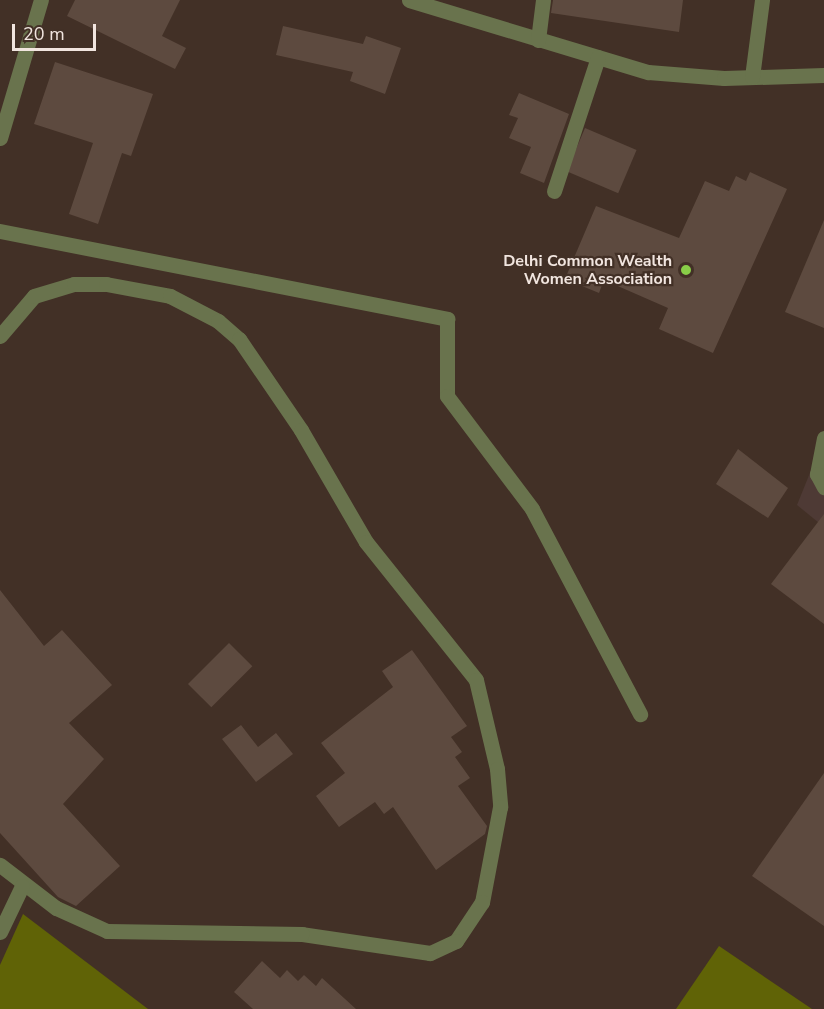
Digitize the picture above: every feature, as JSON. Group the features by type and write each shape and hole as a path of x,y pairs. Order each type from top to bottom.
{"street":[{"path":"0,138 41,0"},
{"path":"409,0 648,72 752,77 824,75"},
{"path":"538,40 543,0"},
{"path":"752,77 762,0"},
{"path":"554,191 598,57"},
{"path":"0,231 447,319 447,396 532,509 640,714"},
{"path":"0,336 34,296 74,284 106,284 170,297 218,321 239,339 301,430 366,542 476,681 497,769 500,807 482,903 456,941 430,953 303,934 107,931 22,886 0,865"},
{"path":"824,438 817,474 824,487"},
{"path":"0,932 22,886"}],"shaded area":[{"path":"824,438 824,527 797,505"},
{"path":"23,914 148,1009 0,1009 0,965"},
{"path":"719,946 812,1009 676,1009"}],"building":[{"path":"75,0 180,0 162,36 186,48 175,69 67,16"},
{"path":"553,0 683,0 679,32 551,13"},
{"path":"283,26 363,44 366,36 401,48 385,94 350,81 353,72 276,55"},
{"path":"55,62 153,94 131,156 122,153 98,224 69,214 93,143 34,124"},
{"path":"519,93 569,114 544,183 520,173 531,147 509,138 518,118 509,115"},
{"path":"585,128 637,150 618,193 567,171"},
{"path":"750,172 787,189 713,353 659,329 668,308 604,280 599,293 565,279 596,206 679,238 705,181 729,191 736,176 746,181"},
{"path":"824,220 824,328 785,312"},
{"path":"738,449 788,488 768,518 716,484"},
{"path":"824,514 824,624 771,584"},
{"path":"0,590 44,646 62,630 112,685 69,723 104,759 63,804 120,866 76,906 58,897 0,833"},
{"path":"229,643 252,666 211,707 188,684"},
{"path":"412,650 467,726 451,737 462,752 455,757 470,778 458,786 487,826 485,834 436,870 393,807 384,814 375,802 339,827 316,796 345,773 321,743 393,687 382,671"},
{"path":"241,725 258,747 276,733 293,754 256,782 222,739"},
{"path":"824,773 824,926 752,876"},
{"path":"262,961 280,978 287,970 298,981 304,975 316,986 322,978 356,1009 253,1009 234,992"}],"place":[{"name":"Delhi Common Wealth Women Association","path":"686,270"}]}
